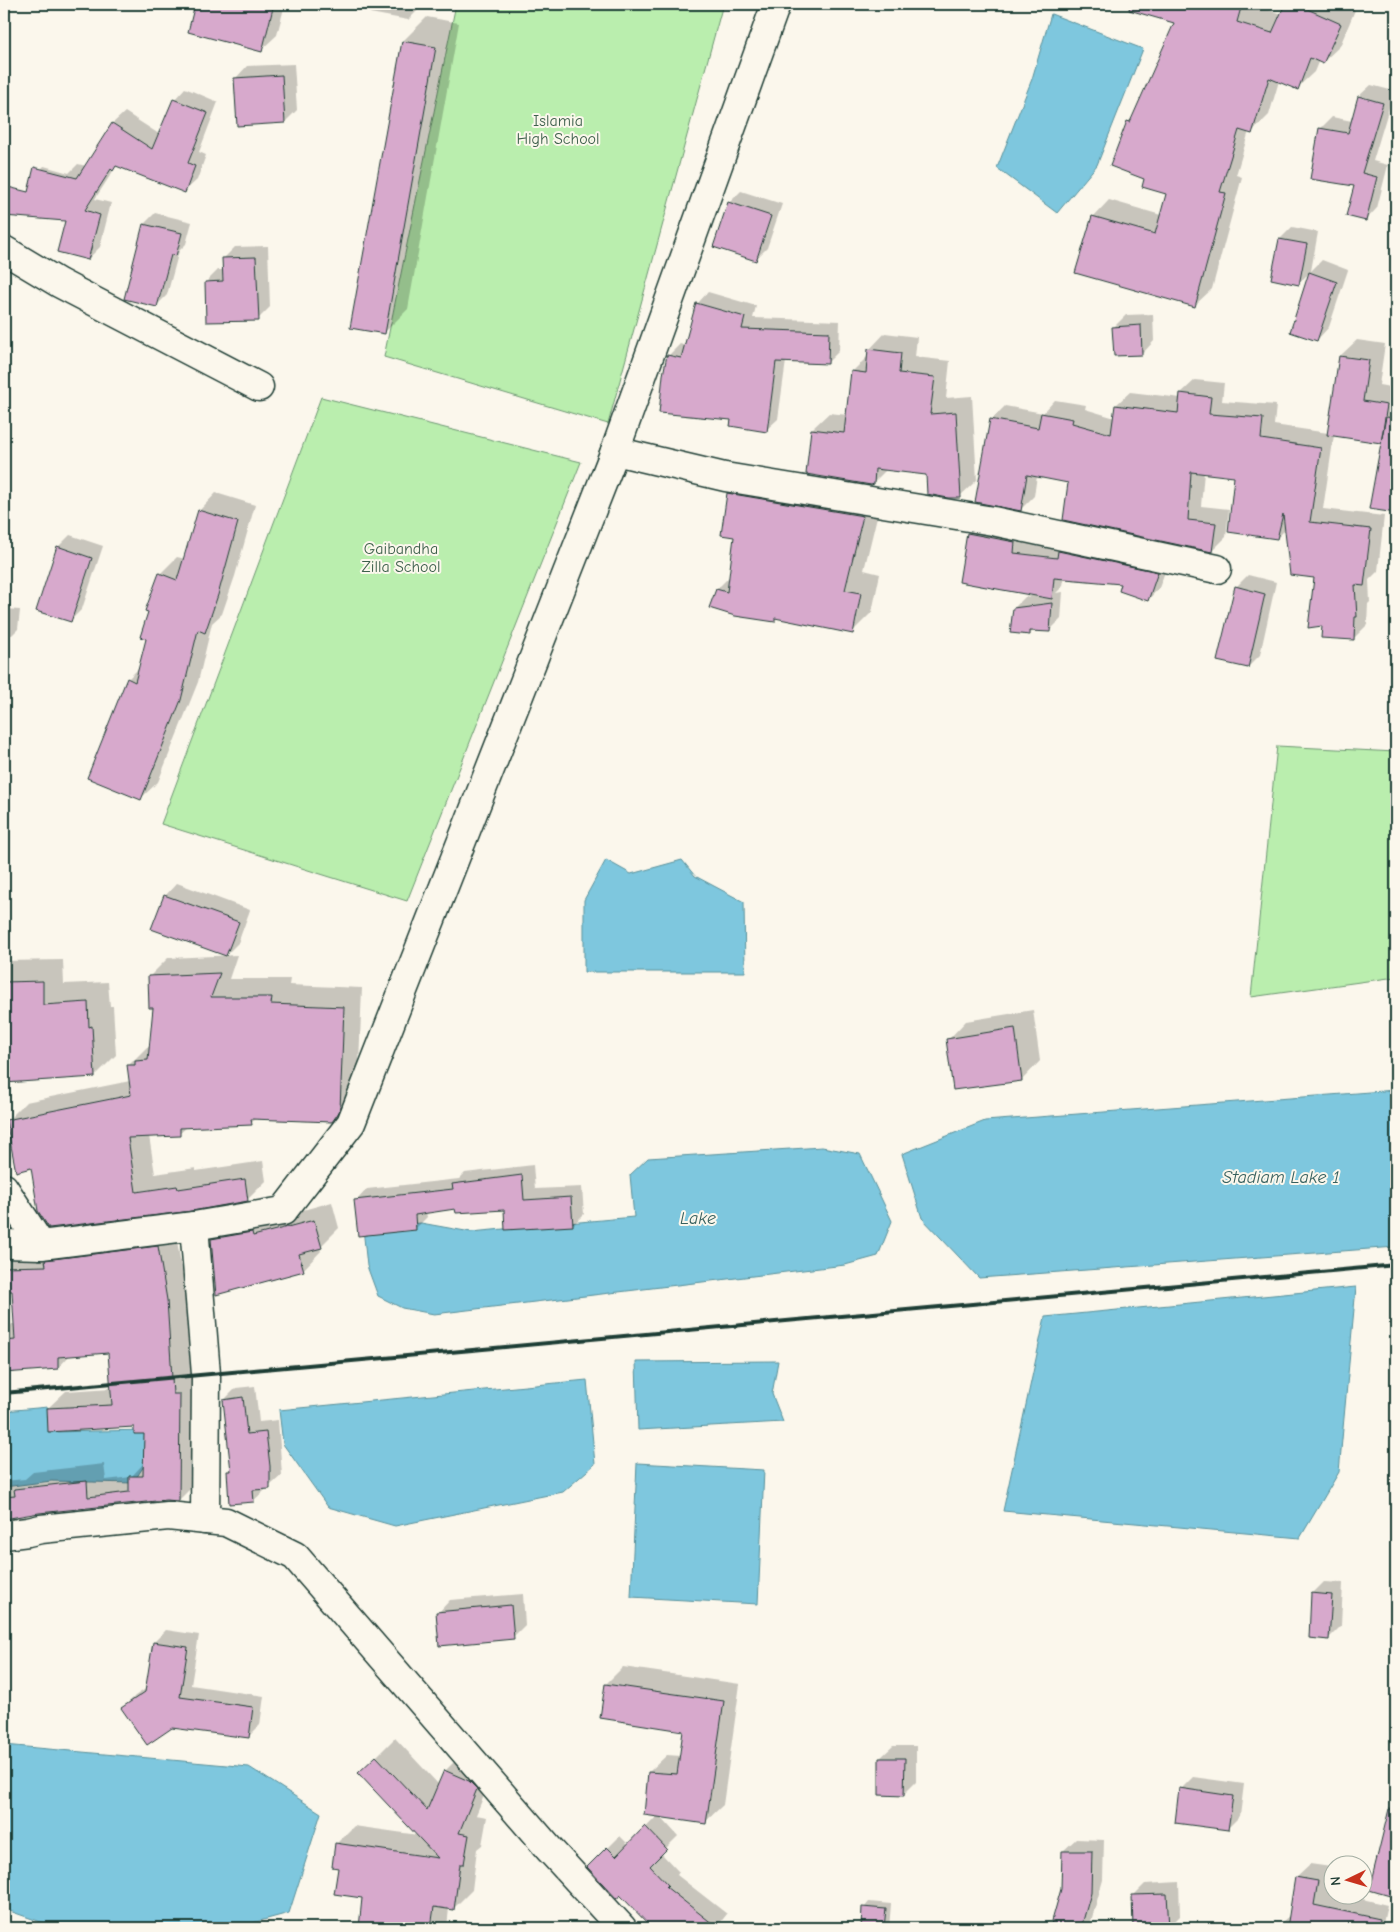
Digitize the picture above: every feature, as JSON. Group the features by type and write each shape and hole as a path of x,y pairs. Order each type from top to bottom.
{"street":[{"path":"4,1244 40,1245 194,1226 283,1211 351,1123 615,451 776,4"},
{"path":"4,250 59,283 259,387"},
{"path":"615,451 725,477 992,521 1217,569"},
{"path":"4,1188 40,1245"},
{"path":"194,1226 206,1374 205,1520"},
{"path":"4,1535 28,1532 41,1528 168,1516 226,1522 295,1556 550,1850 622,1928"}],"green space":[{"name":"Islamia High School","path":"456,4 723,4 608,424 384,357"},
{"name":"Gaibandha Zilla School","path":"321,397 581,462 407,901 161,824"},
{"path":"1277,746 1396,752 1396,977 1251,997"}],"water":[{"path":"1051,14 1143,49 1097,165 1057,213 997,168 1032,79"},
{"path":"606,860 631,874 682,860 695,876 744,902 745,972 584,972 584,900"},
{"name":"Stadiam Lake 1","path":"1396,1090 1396,1247 979,1278 922,1218 902,1154 985,1121"},
{"name":"Lake","path":"822,1147 860,1154 892,1221 878,1256 845,1265 434,1314 402,1308 378,1296 367,1266 363,1228 421,1223 471,1232 634,1217 630,1175 648,1158"},
{"path":"1356,1287 1339,1472 1300,1538 1003,1511 1045,1317"},
{"path":"778,1361 772,1394 783,1422 638,1430 636,1362"},
{"path":"587,1380 595,1464 563,1492 395,1526 328,1507 283,1444 279,1410"},
{"path":"48,1407 49,1432 148,1430 149,1458 133,1483 51,1481 4,1487 4,1411"},
{"path":"637,1463 764,1470 758,1604 631,1597"},
{"path":"4,1745 249,1767 321,1813 289,1913 234,1928 58,1928 4,1909"}],"building":[{"path":"195,4 274,4 262,52 188,32"},
{"path":"1130,4 1242,4 1237,22 1272,33 1285,4 1296,4 1341,24 1323,64 1310,58 1298,90 1269,78 1252,134 1239,130 1220,192 1226,193 1195,307 1075,273 1092,216 1155,234 1166,194 1142,187 1144,179 1110,166 1127,121 1130,122 1174,23 1129,10"},
{"path":"402,41 436,47 385,334 350,328"},
{"path":"282,75 285,123 237,126 234,78"},
{"path":"1358,96 1383,103 1362,173 1377,177 1366,221 1346,216 1354,186 1310,179 1319,128 1348,133"},
{"path":"173,99 208,113 188,163 195,166 185,193 116,166 113,171 111,169 85,210 100,215 88,260 57,252 65,221 4,216 4,186 28,192 34,167 77,178 112,123 152,149"},
{"path":"728,202 771,216 756,261 713,247"},
{"path":"143,224 182,233 176,256 171,255 157,307 124,299"},
{"path":"1279,239 1307,244 1299,285 1271,279"},
{"path":"256,257 259,321 206,322 205,282 223,281 222,258"},
{"path":"1309,272 1337,282 1317,341 1290,332"},
{"path":"696,303 745,317 742,329 829,332 828,364 776,362 767,432 730,426 731,420 659,413 667,355 681,358"},
{"path":"1141,325 1142,355 1114,356 1112,327"},
{"path":"868,349 901,353 899,373 935,377 930,414 956,412 961,498 948,498 927,494 926,475 875,469 874,484 871,485 806,474 811,429 844,433 851,371 866,373"},
{"path":"1339,356 1369,360 1363,401 1387,405 1381,443 1327,435"},
{"path":"1180,393 1211,397 1209,414 1263,418 1261,439 1321,448 1310,522 1371,529 1364,586 1355,585 1357,617 1355,617 1354,640 1321,638 1322,626 1308,628 1314,578 1290,575 1283,514 1277,539 1228,532 1234,477 1191,472 1188,520 1216,523 1212,552 1063,520 1068,483 1027,475 1021,511 975,502 990,419 1038,428 1041,413 1073,419 1072,423 1111,434 1115,405 1178,413"},
{"path":"1386,417 1396,418 1396,513 1369,509"},
{"path":"727,493 863,516 845,590 861,593 853,634 775,618 775,622 735,616 709,608 716,589 727,592 734,537 721,535"},
{"path":"198,510 238,522 218,595 205,633 198,630 181,700 141,800 87,778 127,678 135,682 146,639 140,637 148,612 145,611 159,573 177,580"},
{"path":"967,533 1015,542 1014,553 1057,558 1058,551 1158,572 1148,601 1119,591 1121,584 1054,578 1052,599 959,582"},
{"path":"57,546 92,558 71,622 36,611"},
{"path":"1235,586 1265,594 1248,668 1217,661"},
{"path":"1052,603 1050,632 1030,631 1030,635 1010,633 1013,608"},
{"path":"164,895 239,922 226,956 151,929"},
{"path":"220,973 211,997 272,997 271,1004 344,1007 340,1110 337,1115 332,1122 251,1119 252,1125 180,1128 180,1136 128,1138 136,1192 177,1186 178,1189 245,1179 248,1201 192,1211 49,1228 38,1211 31,1168 16,1172 6,1120 131,1095 127,1065 135,1065 135,1061 148,1060 153,1008 149,1008 148,976"},
{"path":"43,981 43,1005 88,1002 89,1027 92,1026 95,1077 4,1083 4,982"},
{"path":"1015,1028 1022,1081 953,1090 946,1039"},
{"path":"522,1175 524,1200 571,1197 573,1226 505,1230 504,1210 456,1213 455,1209 415,1215 416,1230 358,1236 354,1200 453,1189 452,1184"},
{"path":"314,1220 322,1248 299,1254 304,1271 216,1295 211,1239 252,1232 253,1236"},
{"path":"158,1246 167,1300 173,1394 180,1394 179,1501 166,1500 39,1513 4,1519 4,1497 15,1496 14,1489 87,1481 88,1497 129,1492 129,1476 143,1476 144,1434 134,1434 134,1427 48,1432 47,1408 112,1405 108,1353 58,1357 58,1369 4,1373 4,1341 15,1340 12,1291 4,1291 4,1267 46,1266 45,1260"},
{"path":"243,1397 247,1434 266,1432 270,1466 270,1489 253,1490 254,1502 229,1504 227,1471 231,1471 223,1400"},
{"path":"1311,1593 1332,1595 1329,1640 1309,1638"},
{"path":"511,1605 514,1639 439,1646 436,1612"},
{"path":"153,1642 188,1647 180,1697 253,1707 249,1738 172,1728 147,1745 121,1708 145,1692"},
{"path":"605,1684 724,1701 706,1824 644,1815 648,1772 677,1774 683,1731 600,1718"},
{"path":"376,1756 427,1810 444,1770 469,1781 477,1789 459,1833 469,1835 464,1864 460,1864 454,1910 434,1907 431,1928 359,1928 362,1898 334,1894 338,1868 332,1867 335,1843 438,1858 358,1773"},
{"path":"879,1758 905,1758 904,1796 879,1795"},
{"path":"1179,1788 1233,1796 1228,1830 1175,1823"},
{"path":"1389,1809 1396,1810 1396,1872 1390,1896 1372,1891 1372,1878"},
{"path":"645,1826 667,1849 650,1866 668,1885 666,1887 718,1928 652,1928 620,1895 617,1899 587,1867 607,1847 616,1856"},
{"path":"1062,1851 1092,1851 1091,1893 1081,1928 1050,1928 1061,1889"},
{"path":"1295,1877 1318,1881 1314,1905 1380,1919 1379,1928 1287,1928"},
{"path":"1167,1894 1169,1928 1133,1928 1132,1895"},
{"path":"862,1907 886,1909 884,1928 861,1928"}],"railway":[{"path":"4,1393 1396,1265"}]}
